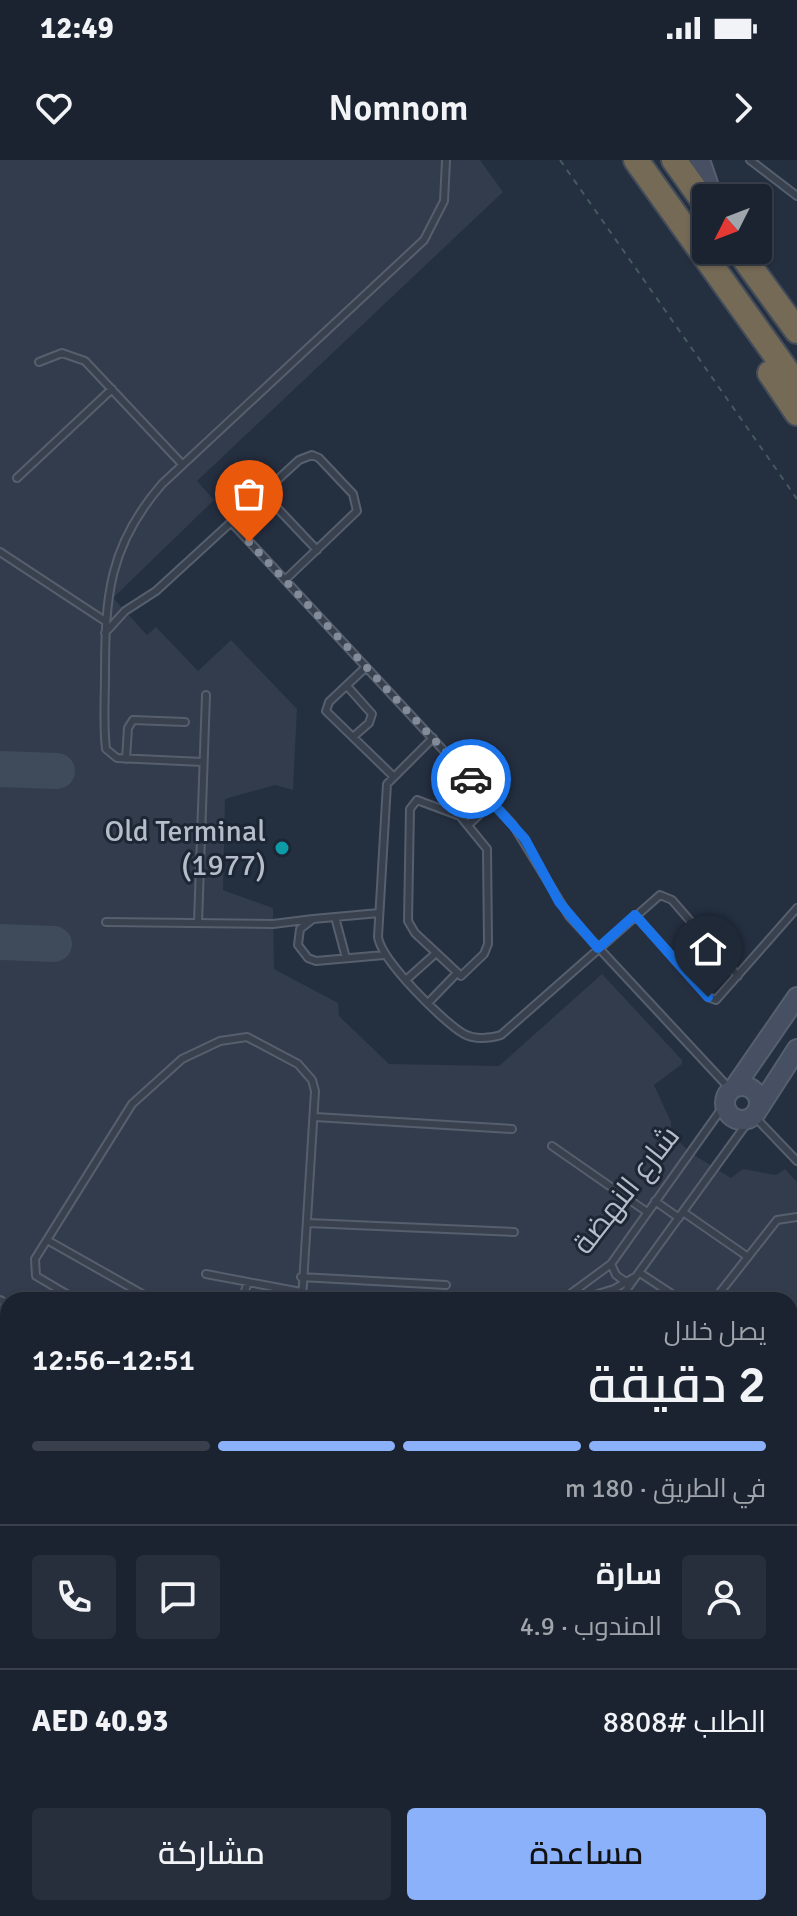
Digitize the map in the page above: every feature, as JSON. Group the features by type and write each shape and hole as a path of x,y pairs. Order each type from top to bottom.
{"highway":[{"path":"636,160 797,385"},
{"path":"674,160 692,185"},
{"path":"749,264 797,331"},
{"path":"730,292 756,352 797,413"}],"main road":[{"path":"700,160 708,184"},
{"name":"شارع النهضة","path":"730,1094 797,997"},
{"name":"شارع النهضة","path":"754,1115 797,1049"},
{"path":"746,1086 756,1093 754,1115 737,1120 730,1094 746,1086"}],"lane":[{"path":"203,762 126,759 110,755 106,749 105,621 110,577 130,527 145,504 182,464 424,240 444,201 446,160"},
{"path":"750,160 797,196"},
{"path":"39,362 50,355 75,355 112,389 182,464"},
{"path":"17,478 112,389"},
{"path":"105,633 125,611 156,591 305,456 319,458 353,494 357,511 285,580"},
{"path":"263,493 317,550"},
{"path":"231,522 493,802 525,839 559,902 730,1094"},
{"path":"0,552 105,621"},
{"path":"366,667 329,702 326,711 392,775"},
{"path":"347,686 372,714 369,723 353,737"},
{"path":"198,923 206,695"},
{"path":"126,759 128,728 133,720 185,722"},
{"path":"433,738 392,775 385,793 378,937 384,955 465,1034 477,1038 501,1035 654,898 667,895 738,976"},
{"path":"417,800 424,800 469,824 489,857 488,944 469,971 461,976 435,954 408,921 410,809 417,800"},
{"path":"469,824 493,802"},
{"path":"635,915 711,1000 719,997 797,908"},
{"path":"106,922 273,924 379,913"},
{"path":"335,917 346,958"},
{"path":"313,919 305,923 297,937 302,953 316,961 384,955"},
{"path":"407,979 435,954"},
{"path":"429,1002 456,974"},
{"path":"63,1292 36,1276 35,1259 132,1104 188,1056 233,1037 261,1041 307,1071 315,1091 301,1292"},
{"name":"شارع النهضة","path":"573,1292 611,1264 730,1094"},
{"path":"754,1115 797,1161"},
{"name":"شارع النهضة","path":"625,1292 754,1115"},
{"path":"315,1117 512,1129"},
{"path":"552,1146 647,1212"},
{"path":"655,1201 748,1257"},
{"path":"720,1292 777,1220 797,1217"},
{"path":"308,1223 514,1232"},
{"path":"47,1240 139,1292"},
{"path":"611,1264 616,1275 626,1282"},
{"path":"206,1274 286,1292"},
{"path":"599,1292 638,1274 668,1292"},
{"path":"301,1277 446,1285"},
{"path":"245,1292 248,1282"}],"path":[{"path":"560,160 797,499"}],"shaded area":[{"path":"0,160 480,160 503,192 197,481 214,500 113,598 147,635 156,627 198,671 231,640 297,709 293,790 275,785 225,799 223,890 273,908 274,969 338,1003 339,1016 389,1064 499,1066 602,974 682,1060 682,1064 654,1085 671,1122 671,1134 691,1153 731,1178 743,1169 776,1175 785,1169 797,1182 797,1292 0,1292"}],"taxiway":[{"path":"0,769 57,771"},
{"path":"0,942 54,944"}],"way so far":[{"path":"249,542 471,779"}],"place":[{"name":"Old Terminal (1977)","path":"282,848"}],"route":[{"path":"471,779 525,839 559,902 598,948 635,915 708,997"}]}
